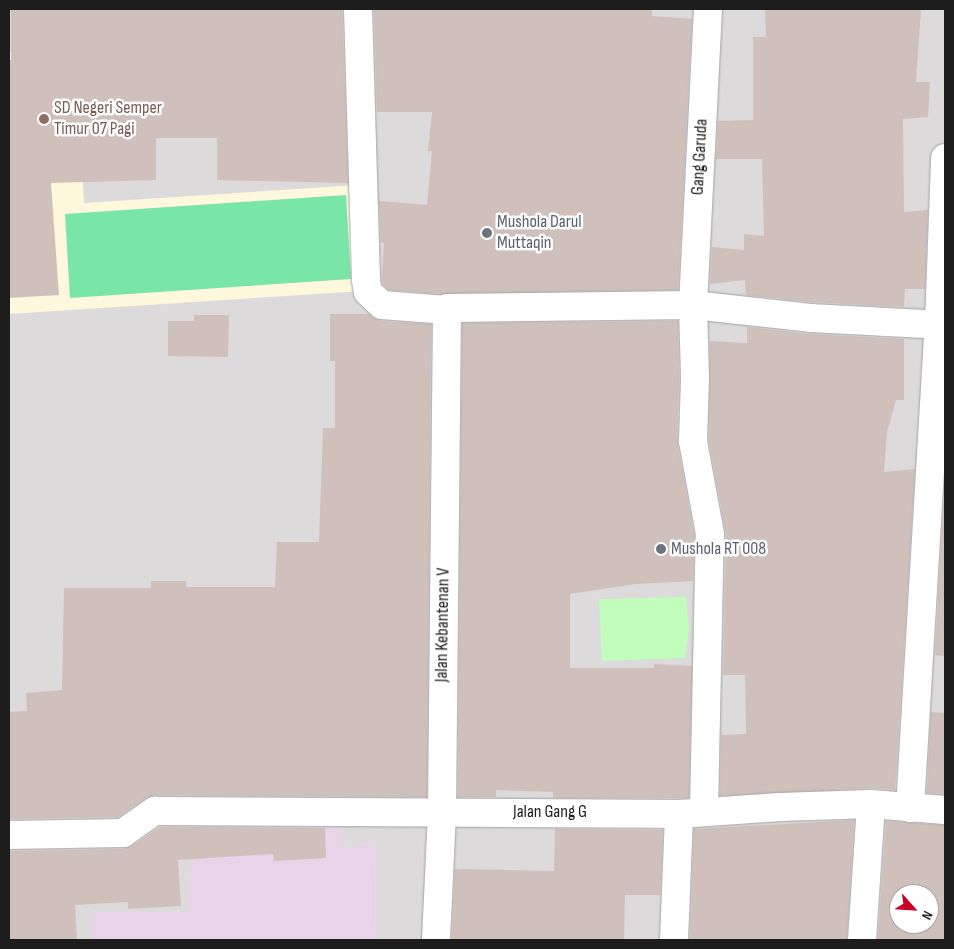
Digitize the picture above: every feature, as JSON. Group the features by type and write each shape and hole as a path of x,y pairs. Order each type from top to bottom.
{"street":[{"path":"358,9 368,292 382,305 447,310 448,308 693,305 810,318 942,325"},
{"name":"Gang Garuda","path":"674,940 691,812 710,534 693,440 695,378 693,305 708,9"},
{"path":"910,808 942,325 945,158"},
{"name":"Jalan Kebantenan V","path":"436,940 442,812 447,310"},
{"path":"862,940 871,804"},
{"name":"Jalan Gang G","path":"9,835 123,833 155,811 691,812 780,806 871,804 945,810"}],"shaded area":[{"path":"9,9 945,9 945,940 376,940 375,841 340,850 199,807 188,913 92,912 92,940 9,940"},
{"name":"SD Negeri Semper Timur 07 Pagi","path":"75,48 84,203 357,185 363,291 9,314 9,52"},
{"path":"199,806 344,811 340,850 375,841 376,940 92,940 92,912 188,912"}],"green space":[{"path":"346,195 351,279 70,298 65,214"},
{"path":"686,597 689,629 685,658 602,661 599,599"}],"building":[{"path":"11,9 342,9 348,183 217,180 217,138 156,138 156,180 51,183 59,295 9,298 9,60 11,60"},
{"path":"374,9 652,9 652,16 692,19 678,290 442,294 389,290 383,284 382,278 384,243 381,242 379,201 427,205 432,151 428,151 432,112 377,112"},
{"path":"765,9 921,9 916,82 930,82 928,117 903,119 904,212 928,210 925,289 905,289 904,307 811,302 746,295 745,280 710,284 712,247 744,250 744,234 764,236 762,159 716,159 718,121 753,120 753,37 766,37"},
{"path":"330,314 369,314 381,321 431,324 427,797 155,795 146,798 118,817 9,819 9,712 27,711 26,693 62,690 64,588 151,588 151,581 186,581 186,587 275,587 277,542 319,542 323,428 335,428 335,361 330,361"},
{"path":"194,315 229,315 228,357 168,356 168,321 194,321"},
{"path":"678,321 677,441 694,535 693,581 635,584 570,594 570,668 654,668 654,664 692,666 689,798 553,798 553,792 496,790 496,797 458,797 462,323"},
{"path":"747,327 809,334 904,339 904,400 896,400 887,432 884,472 915,469 895,790 870,788 720,796 721,735 746,734 745,675 723,675 726,534 709,440 710,341 747,343"},
{"path":"945,483 945,656 935,655"},
{"path":"931,712 945,713 945,794 927,793"},
{"path":"854,820 847,940 690,940 694,829"},
{"path":"886,821 945,825 945,940 878,940"},
{"path":"160,827 325,828 326,858 274,861 273,854 178,860 181,906 128,909 128,902 75,905 77,940 9,940 9,851 123,849 132,846"},
{"path":"555,829 663,830 660,895 625,895 624,940 452,940 455,869 554,871"}],"place":[{"name":"SD Negeri Semper Timur 07 Pagi","path":"44,119"},
{"name":"Mushola Darul Muttaqin","path":"487,233"},
{"name":"Mushola RT 008","path":"661,549"}]}
